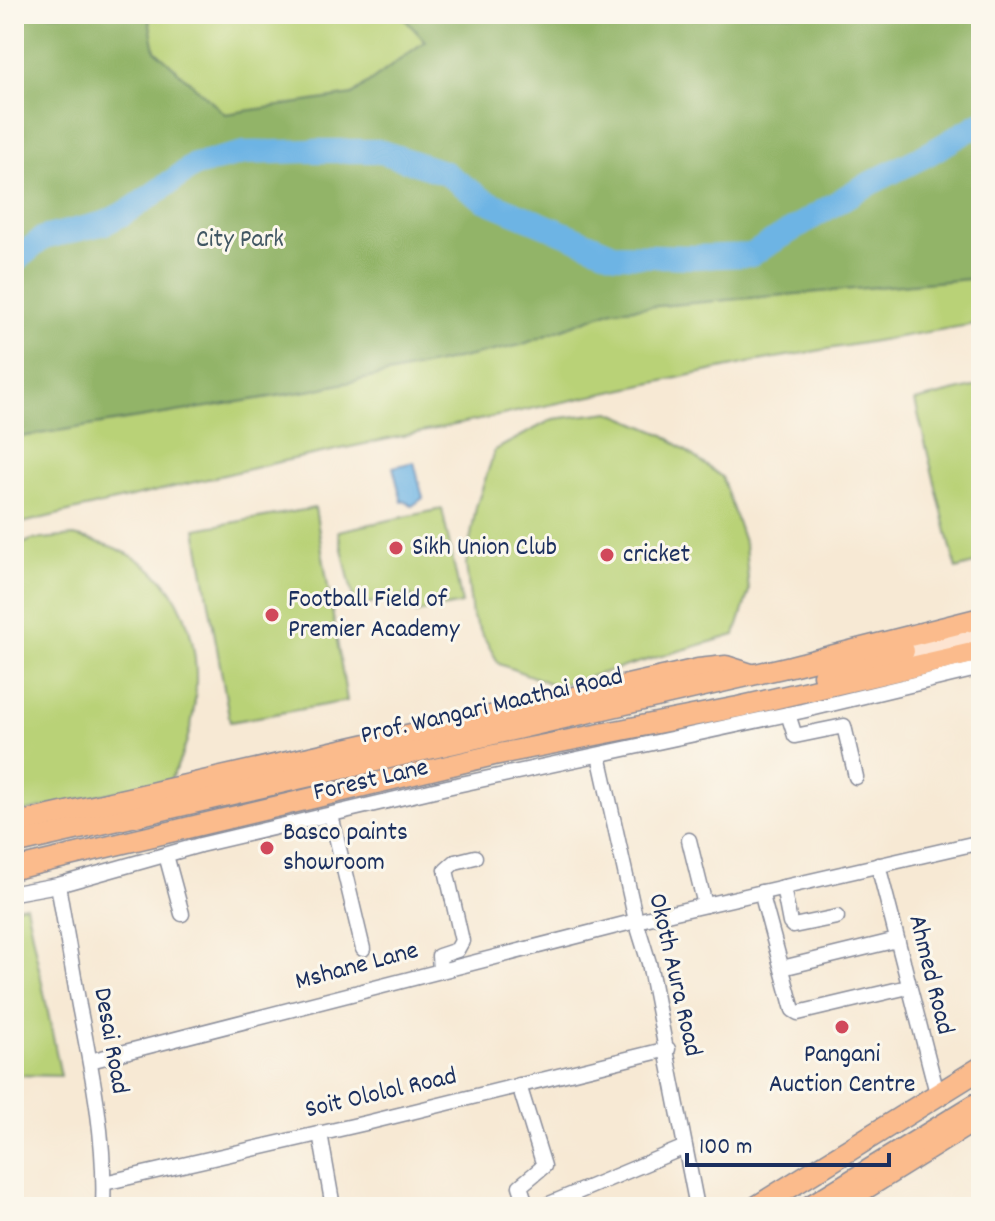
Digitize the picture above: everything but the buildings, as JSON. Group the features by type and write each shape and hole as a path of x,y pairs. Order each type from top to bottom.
{"highway":[{"path":"757,1207 981,1068"},
{"path":"810,1207 981,1102"}],"main road":[{"name":"Prof. Wangari Maathai Road","path":"14,844 791,666 981,618"},
{"path":"692,716 904,651 981,632"},
{"path":"791,666 904,651"},
{"name":"Prof. Wangari Maathai Road","path":"14,869 478,759 738,707 981,651"},
{"path":"14,824 698,669 726,666 753,674"},
{"path":"836,1207 981,1117"}],"street":[{"path":"844,726 795,736 788,714 981,668"},
{"path":"839,702 856,777"},
{"name":"Forest Lane","path":"14,893 58,885 331,815 788,714"},
{"name":"Okoth Aura Road","path":"599,755 668,1049 697,1207"},
{"path":"331,815 363,949"},
{"path":"689,840 705,905"},
{"name":"Mshane Lane","path":"90,1061 636,921 981,842"},
{"path":"166,855 182,914"},
{"path":"440,970 439,956 457,950 462,941 446,870 455,862 475,857"},
{"name":"Ahmed Road","path":"878,865 938,1097"},
{"name":"Desai Road","path":"58,885 90,1061 104,1183 103,1207"},
{"path":"783,887 793,926 837,917"},
{"path":"761,892 793,1010 798,1013 908,987"},
{"path":"782,968 897,940"},
{"name":"Soit Ololol Road","path":"104,1183 668,1049"},
{"path":"519,1085 544,1166 520,1186 527,1207"},
{"path":"320,1133 333,1207"},
{"path":"542,1207 685,1147"}],"green space":[{"name":"City Park","path":"14,14 981,14 981,323 758,361 279,462 14,525"},
{"name":"City Park","path":"14,14 148,14 155,50 225,114 352,95 425,41 400,14 981,14 981,278 613,310 521,345 314,390 14,438"},
{"path":"981,385 981,562 956,569 915,401"},
{"name":"cricket","path":"610,412 664,435 722,477 745,545 749,591 735,635 557,686 499,664 472,616 466,564 476,507 495,450 553,419"},
{"name":"Football Field of Premier Academy","path":"315,508 347,701 230,722 196,529"},
{"name":"Sikh Union Club","path":"442,509 462,604 416,613 411,595 355,606 338,531"},
{"path":"74,536 134,557 152,570 171,591 184,615 196,671 190,729 182,756 170,780 14,814 14,548 31,540"},
{"path":"26,905 61,1076 14,1075 14,907"}],"water":[{"path":"414,462 423,498 412,506 402,502 393,467"}],"waterway":[{"path":"14,262 43,238 105,223 132,209 195,165 244,153 310,151 379,151 445,173 484,200 616,255 751,255 859,189 981,123"}],"place":[{"name":"Sikh Union Club","path":"396,548"},
{"name":"cricket","path":"607,555"},
{"name":"Football Field of Premier Academy","path":"272,615"},
{"name":"Basco paints showroom","path":"267,848"},
{"name":"Pangani Auction Centre","path":"842,1027"}]}
